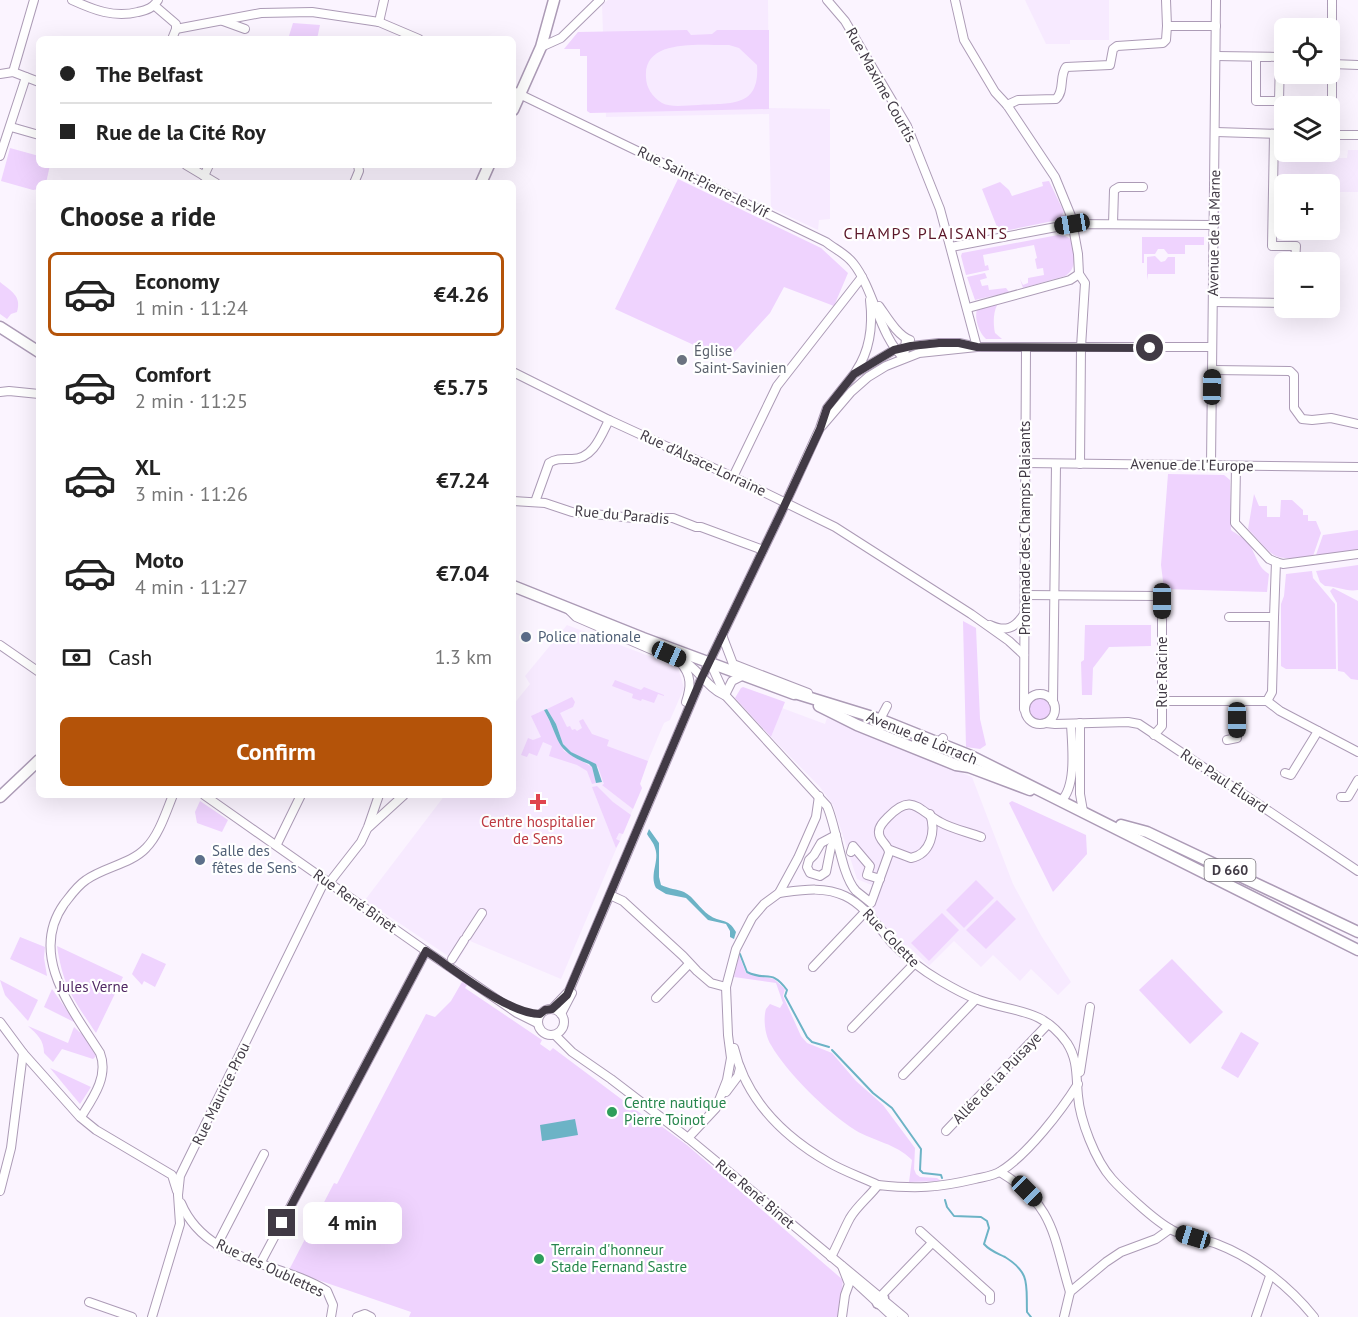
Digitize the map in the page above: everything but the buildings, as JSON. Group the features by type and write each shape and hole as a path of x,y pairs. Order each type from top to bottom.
{"main road":[{"path":"516,93 541,46 554,0"},
{"path":"0,327 36,350"},
{"name":"Avenue de Lörrach","path":"516,587 643,638 746,674 788,691 857,725 956,765 969,767 1050,796"},
{"name":"Avenue de Lörrach","path":"788,691 940,740 1358,950"},
{"path":"0,797 36,763"},
{"name":"Avenue de Lörrach","path":"1098,818 1147,832 1358,932"}],"street":[{"path":"13,72 34,0"},
{"path":"72,0 100,12 120,15 134,13 156,3 174,22 176,28 173,36"},
{"path":"379,22 384,0"},
{"path":"541,46 561,38 600,0"},
{"name":"Rue Maxime Courtis","path":"827,0 845,21 907,126 936,198 977,347"},
{"path":"955,0 964,40 995,92 1007,105 1055,177 1071,216 1079,274 1085,283 1081,347 1080,464"},
{"path":"1007,105 1018,100 1056,99 1060,93 1064,68 1110,65 1113,49 1119,45 1163,43 1166,40 1167,26 1166,0"},
{"name":"Avenue de la Marne","path":"1211,465 1216,0"},
{"path":"1332,0 1332,18"},
{"path":"176,28 276,12 312,12 379,22 411,36"},
{"path":"240,17 247,36"},
{"path":"222,20 245,29"},
{"path":"1167,26 1216,26"},
{"path":"1216,56 1280,57 1279,101 1256,101 1256,57"},
{"path":"1340,64 1358,65"},
{"path":"0,74 13,72 36,81"},
{"path":"0,156 26,77"},
{"name":"Rue Saint-Pierre-le-Vif","path":"516,93 826,242 845,255 862,277 894,350"},
{"path":"11,127 36,134"},
{"path":"1216,132 1274,134 1272,246 1296,246 1296,252"},
{"path":"1340,135 1358,135"},
{"path":"191,168 211,180"},
{"path":"204,176 208,168"},
{"path":"1113,224 1114,190 1119,187 1143,187"},
{"path":"951,247 1072,224 1214,225"},
{"path":"968,308 1070,280 1079,274"},
{"path":"733,477 778,384 862,277"},
{"name":"Rue Saint-Pierre-le-Vif","path":"869,290 906,343"},
{"name":"Rue Saint-Pierre-le-Vif","path":"854,374 867,351 871,332 869,290"},
{"path":"1213,303 1274,303"},
{"path":"904,358 906,343"},
{"path":"552,1009 569,991 702,677 820,429 827,408 854,374 906,343 959,343 977,347"},
{"path":"820,429 859,384 886,366 904,358 933,351 977,347 1211,347"},
{"name":"Promenade des Champs Plaisants","path":"1024,709 1026,348"},
{"path":"894,350 904,358"},
{"path":"1213,370 1290,370 1293,372 1294,408 1302,419 1331,418 1358,424"},
{"name":"Rue d'Alsace-Lorraine","path":"516,374 835,527 979,620 999,629 1007,628 1020,620 1024,614"},
{"path":"0,392 9,390 36,394"},
{"path":"535,502 549,463 555,459 584,457 597,444 609,420"},
{"name":"Avenue de l'Europe","path":"1026,463 1358,467"},
{"name":"Promenade des Champs Plaisants","path":"1054,713 1056,464"},
{"path":"1236,466 1235,523 1269,559 1283,564 1358,554"},
{"name":"Rue du Paradis","path":"516,501 545,503 572,512 633,518 673,518 763,549"},
{"path":"1267,701 1272,692 1276,562"},
{"name":"Rue Racine","path":"1024,595 1156,596 1160,598 1162,601 1162,726 1154,735"},
{"path":"565,607 576,617 680,663 688,674 691,689 673,743"},
{"path":"1229,617 1274,617"},
{"name":"Rue d'Alsace-Lorraine","path":"979,620 1009,641 1024,655"},
{"path":"722,635 733,664 879,720"},
{"path":"643,638 652,647 687,662 718,693 724,696 819,795 827,806 855,890 871,903 890,850"},
{"path":"0,645 36,670"},
{"path":"710,662 724,696"},
{"path":"724,696 732,681 746,674"},
{"path":"1053,702 1046,695 1036,694 1028,700 1024,709 1030,721 1038,724 1076,724"},
{"path":"1162,701 1267,701 1272,706 1358,752"},
{"path":"1227,740 1237,738 1237,701"},
{"path":"886,706 877,727 881,734 900,738 921,747 934,746 940,740"},
{"path":"1046,723 1054,713 1060,720 1076,724"},
{"name":"Rue Paul Éluard","path":"1076,724 1128,722 1139,724 1358,871"},
{"path":"1061,801 1066,796 1071,780 1076,724"},
{"path":"1076,724 1083,811"},
{"path":"1285,772 1291,775 1318,731"},
{"path":"1341,797 1348,797 1358,780"},
{"path":"728,1084 731,1058 726,987 736,949 741,935 764,904 779,893 816,817 819,795"},
{"path":"81,1118 103,1075 103,1061 65,998 52,962 51,928 62,907 84,881 101,870 138,855 147,848 172,798"},
{"name":"Rue René Binet","path":"208,798 506,1005 527,1019 539,1019"},
{"path":"277,844 300,798"},
{"path":"368,827 378,798"},
{"path":"368,827 401,798"},
{"path":"930,814 933,834 922,853 911,858 890,850 879,836 879,830 895,810 912,804 924,809 940,822 981,837"},
{"path":"816,817 827,818 837,838"},
{"name":"Rue Maurice Prou","path":"152,1317 180,1224 178,1195 180,1176 327,882 361,842 368,827"},
{"path":"837,838 831,848 826,872 820,876 810,873 807,867 808,860 821,843 837,838"},
{"path":"851,852 853,846 870,866 867,875 878,883"},
{"name":"Rue Colette","path":"779,893 814,889 843,895 866,911 914,964 940,981 976,999 1024,1011 1048,1024 1067,1044 1074,1058 1078,1071 1079,1105 1083,1118 1093,1148 1112,1179 1139,1205 1170,1229 1237,1253 1292,1292 1314,1317"},
{"path":"610,895 623,901 711,983 726,987"},
{"path":"1302,921 1310,908"},
{"path":"813,967 866,911"},
{"path":"452,959 482,913"},
{"path":"561,1014 552,1009 545,1010 539,1019 542,1032 548,1035 558,1033 564,1024 561,1014 592,947 593,934"},
{"path":"260,1264 426,951"},
{"path":"656,998 688,964"},
{"path":"852,1028 914,964"},
{"path":"903,1076 976,999"},
{"path":"727,1024 744,1086 770,1117 803,1145 828,1162 878,1185 932,1188 1000,1172 1026,1150 1043,1131 1078,1084 1089,1007"},
{"name":"Rue des Oublettes","path":"0,1022 23,1053 81,1118 96,1130 172,1175 186,1214 199,1230 217,1245 327,1292 331,1296 333,1305 331,1317"},
{"name":"Allée de la Puisaye","path":"946,1131 1048,1024"},
{"name":"Rue René Binet","path":"558,1033 572,1052 611,1078 688,1138 904,1317"},
{"path":"0,1191 11,1148 23,1053"},
{"path":"731,1058 755,1098"},
{"path":"688,1138 716,1108 728,1084 739,1072"},
{"path":"728,1084 737,1083 744,1086"},
{"path":"217,1245 264,1154"},
{"path":"1000,1172 1027,1191 1044,1213 1055,1238 1070,1292 1064,1317"},
{"path":"831,1257 850,1218 878,1185"},
{"path":"1070,1292 1121,1252 1156,1239 1170,1229"},
{"path":"920,1231 990,1294 990,1300"},
{"path":"881,1299 932,1242"},
{"name":"Rue René Binet","path":"842,1266 849,1280 881,1299 893,1317"},
{"path":"1256,1317 1270,1276"},
{"path":"842,1317 849,1280"},
{"path":"849,1280 883,1317"},
{"path":"89,1302 132,1317"},
{"path":"357,1317 363,1314 371,1317"}],"shaded area":[{"path":"608,0 768,0 769,108 830,109 830,219 819,220 818,230 771,208 769,114 606,117 602,5"},
{"path":"1025,0 1109,0 1109,40 1070,40 1070,44 1046,44"},
{"path":"1348,150 1358,150 1358,192 1340,192 1340,174 1278,174 1279,162 1340,162 1340,158 1347,158"},
{"name":"Centre hospitalier de Sens","path":"567,625 678,667 684,688 670,720 664,723 650,756 640,783 642,788 561,979 470,941 457,962 365,900 443,798 516,798 516,701 530,684 525,676"},
{"path":"782,708 825,724 827,718 972,777 1013,884 1042,937 1071,982 1058,995 1031,969 1020,981 993,955 981,967 954,941 929,966 907,945 905,947 895,938 872,910 881,889 857,879 833,805 820,787 771,737"}],"green space":[{"path":"293,23 320,25 318,36 289,36"},
{"path":"687,30 691,35 712,34 717,30 769,30 769,109 590,113 587,111 587,56 580,56 580,49 564,49 578,32","holes":["691,45 729,45 739,48 757,65 754,89 741,100 722,104 670,105 658,101 648,88 646,81 648,64 654,55 665,50"]},
{"path":"10,148 36,155 36,168 49,168 47,180 36,180 36,190 1,181"},
{"path":"678,179 821,248 848,273 834,306 784,287 770,313 729,358 709,347 707,351 615,309"},
{"path":"1049,181 1064,212 1063,219 999,232 982,189 1000,182 1012,196 1043,186 1042,182"},
{"path":"1058,235 1071,239 1073,249 1074,264 1065,276 1023,288 1020,279 1023,285 1028,283 1028,278 1044,275 1043,268 1037,269 1034,245 983,255 985,266 988,265 989,270 966,275 962,253"},
{"path":"1142,237 1204,237 1204,245 1185,245 1185,254 1168,254 1164,249 1158,249 1155,254 1144,254 1144,263 1142,263"},
{"path":"1155,256 1161,262 1168,257 1175,257 1175,274 1148,274 1147,280 1147,257"},
{"path":"985,273 987,278 980,280 982,286 988,285 989,290 1006,288 1009,292 975,300 967,277"},
{"path":"0,282 12,291 18,302 17,312 11,314 7,319 0,314"},
{"path":"999,302 994,325 995,333 1002,339 986,339 978,325 977,309"},
{"path":"1168,474 1224,475 1230,480 1231,530 1247,542 1261,567 1269,574 1267,592 1164,589 1161,565"},
{"path":"1254,494 1259,506 1267,506 1267,517 1280,517 1281,500 1292,500 1303,510 1303,515 1308,515 1308,521 1316,521 1321,533 1313,556 1281,558 1264,547 1248,529"},
{"path":"1358,530 1358,550 1316,555 1323,535"},
{"path":"1358,565 1358,590 1325,586 1320,582 1316,571"},
{"path":"1312,571 1313,578 1335,604 1336,669 1286,669 1281,666 1281,604 1286,574"},
{"path":"1333,588 1358,601 1358,680 1351,679 1344,672 1338,671 1337,603 1330,591"},
{"path":"963,621 976,628 980,719 986,745 980,749 966,747"},
{"path":"1085,625 1151,625 1151,646 1109,647 1093,668 1092,695 1082,695 1081,662 1084,660"},
{"path":"615,680 641,690 644,687 664,696 658,694 654,703 642,699 641,701 632,698 633,694 612,686"},
{"path":"743,687 785,702 771,737 735,698"},
{"path":"572,697 575,702 573,707 560,713 567,727 570,726 572,730 577,731 582,728 579,721 583,719 592,734 609,740 607,746 648,761 640,784 642,788 633,809 602,785 604,784 598,767 569,751 563,744 556,724 547,709"},
{"path":"1039,698 1047,701 1050,709 1047,717 1039,720 1031,717 1028,709 1031,701"},
{"path":"544,710 564,751 592,767 596,783 592,784 587,771 577,765 549,756 552,746 543,742 537,756 529,753 527,757 521,755 528,738 533,740 541,737 531,716"},
{"path":"597,786 631,815 623,834 619,833 616,839 620,841 616,848 592,787"},
{"path":"200,801 228,820 222,832 197,823 195,812"},
{"path":"1012,801 1086,835 1087,854 1053,892 1009,803"},
{"path":"976,880 994,898 964,928 946,910"},
{"path":"997,900 1016,919 986,949 966,930"},
{"path":"942,913 959,930 929,961 911,943"},
{"name":"Jules Verne","path":"20,937 45,947 47,976 10,959"},
{"name":"Jules Verne","path":"57,946 123,977 96,1033 70,992 59,960"},
{"name":"Jules Verne","path":"142,953 166,964 155,987 144,981 142,985 132,974"},
{"path":"739,955 746,973 774,979 785,989 783,996 801,1036 807,1043 832,1053 856,1081 883,1105 915,1148 914,1169 916,1174 920,1177 937,1178 941,1181 909,1182 912,1160 892,1146 862,1134 844,1123 797,1080 778,1056 766,1032 766,1009 770,1004 780,1008 783,1003 776,983 734,977"},
{"path":"1172,959 1223,1012 1190,1044 1139,990"},
{"name":"Jules Verne","path":"0,980 38,1000 28,1021 5,995"},
{"path":"462,982 467,985 465,988 542,1040 540,1044 550,1051 553,1048 656,1125 657,1123 687,1145 843,1280 839,1317 409,1317 411,1312 289,1270 426,1014 435,1017 451,1001"},
{"name":"Jules Verne","path":"52,989 76,1023 44,1007"},
{"name":"Jules Verne","path":"28,1026 68,1043 74,1027 85,1037 96,1056 93,1059 62,1049 53,1062 44,1053 43,1044"},
{"path":"1241,1032 1259,1043 1238,1078 1221,1068"},
{"path":"50,1068 91,1087 80,1104"}],"water":[{"path":"547,709 556,724 563,744 571,752 596,764 602,782 596,783 589,764 563,749 544,710"},
{"path":"649,829 659,843 661,885 684,892 709,915 730,924 736,932 734,939 730,937 726,924 708,920 686,898 666,894 656,888 654,878 656,853 654,844 647,834"},
{"path":"575,1119 578,1135 542,1141 540,1125"}],"waterway":[{"path":"740,954 747,972 773,977 782,983 787,990 785,996 807,1037 812,1042 829,1047"},
{"path":"832,1050 873,1093 892,1108 921,1149 920,1170 923,1173 941,1175 942,1178"},
{"path":"945,1200 954,1216 981,1217 987,1221 989,1228 984,1244 1013,1263 1023,1274 1027,1312 1031,1317"}],"place":[{"name":"Église Saint-Savinien","path":"682,360"},
{"name":"Police nationale","path":"526,637"},
{"name":"Centre hospitalier de Sens","path":"538,802"},
{"name":"Salle des fêtes de Sens","path":"200,860"},
{"name":"Centre nautique Pierre Toinot","path":"612,1112"},
{"name":"Terrain d'honneur Stade Fernand Sastre","path":"539,1259"}],"district":[{"name":"CHAMPS PLAISANTS","path":"926,233"}],"route":[{"path":"282,1223 426,951 506,1005 522,1012 540,1014 552,1009 567,995 702,677 781,513 820,429 827,408 854,374 894,350 939,343 959,343 977,347 1150,348"}]}
